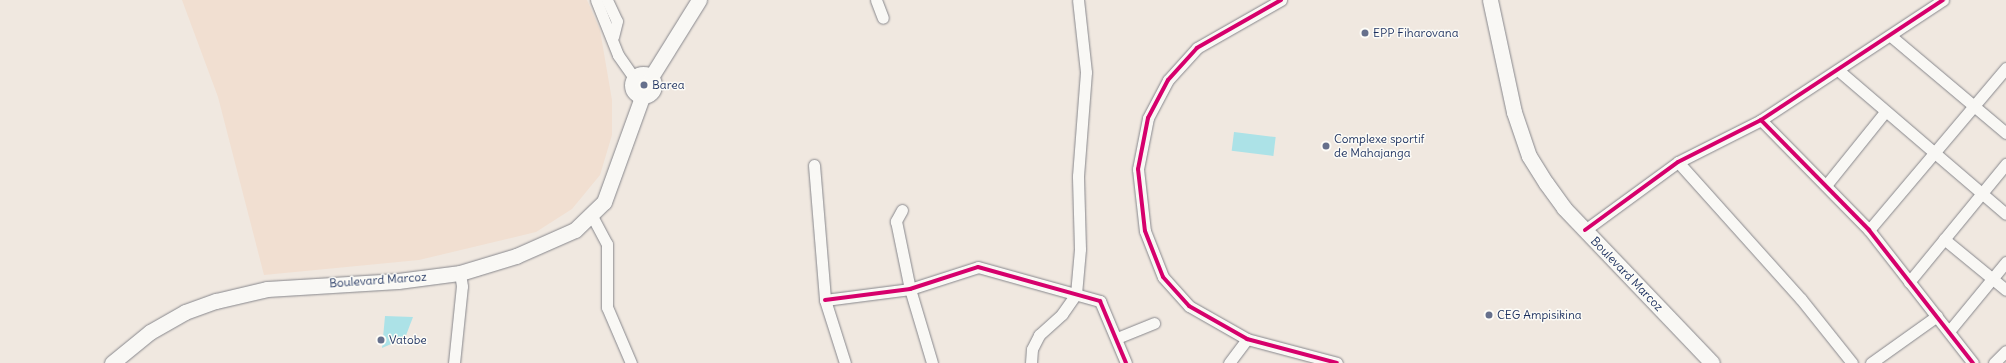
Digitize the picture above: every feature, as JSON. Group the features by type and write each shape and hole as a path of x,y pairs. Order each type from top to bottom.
{"main road":[{"path":"651,77 645,74 634,78 632,89 642,97 653,90 651,77 699,0"},
{"name":"Boulevard Marcoz","path":"1490,0 1499,51 1524,142 1546,183 1585,230 1712,363"},
{"name":"Boulevard Marcoz","path":"112,363 150,332 185,312 223,299 266,289 398,281 460,273 516,256 575,230 592,216 611,186 642,97"}],"street":[{"path":"596,0 613,37 618,55 634,78"},
{"path":"607,0 617,21 613,37"},
{"path":"876,0 883,18"},
{"path":"1031,363 1032,349 1040,335 1062,314 1076,294 1080,248 1078,176 1086,72 1078,0"},
{"path":"1281,0 1197,48 1168,80 1148,118 1138,169 1145,231 1163,277 1189,306 1247,338 1337,363"},
{"path":"1585,230 1678,162 1761,120 1892,37 1941,1"},
{"path":"1892,37 2006,133"},
{"path":"1868,230 2006,68"},
{"path":"1838,70 1884,113 2006,214"},
{"path":"1827,184 1884,113"},
{"path":"1761,120 1827,184 1868,230 1908,282 1950,330 1973,363"},
{"path":"1678,162 1801,299 1852,363"},
{"path":"1908,282 1980,193 2006,164"},
{"path":"814,166 825,300 845,363"},
{"path":"902,210 896,221 910,289 932,363"},
{"path":"592,216 607,244 606,307 631,363"},
{"path":"1944,239 1991,280 2006,290"},
{"path":"1950,330 2006,262"},
{"path":"825,300 910,289 978,267 1100,301 1117,338 1126,363"},
{"path":"454,363 462,286 460,273"},
{"path":"1871,363 1937,316"},
{"path":"1117,338 1154,323"},
{"path":"1228,363 1247,338"},
{"path":"1994,363 2006,351"}],"shaded area":[{"path":"182,0 587,0 600,30 612,100 612,135 600,175 572,209 536,232 419,260 264,275 218,97"}],"water":[{"path":"1234,132 1276,137 1273,156 1232,151"},
{"path":"385,316 413,317 405,338 382,348"}],"cycle path":[{"path":"1281,0 1197,48 1168,80 1148,118 1138,169 1145,231 1163,277 1189,306 1247,339 1337,363"},
{"path":"1585,230 1678,162 1761,120 1943,0"},
{"path":"1761,120 1869,230 1973,363"},
{"path":"825,300 910,289 978,267 1100,301 1126,363"}],"place":[{"name":"EPP Fiharovana","path":"1365,33"},
{"name":"Barea","path":"644,85"},
{"name":"Complexe sportif de Mahajanga","path":"1326,146"},
{"name":"CEG Ampisikina","path":"1489,315"},
{"name":"Vatobe","path":"381,340"}]}
